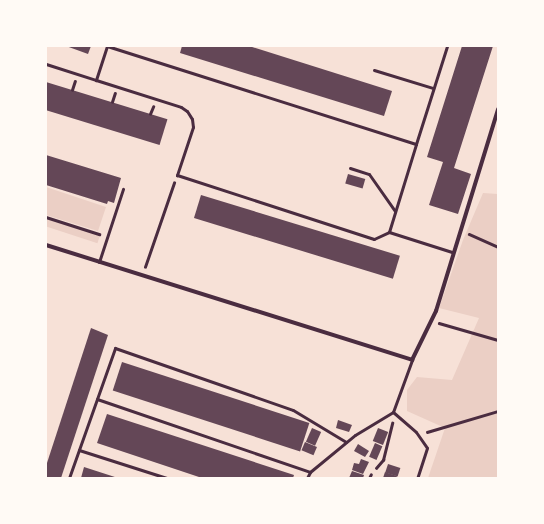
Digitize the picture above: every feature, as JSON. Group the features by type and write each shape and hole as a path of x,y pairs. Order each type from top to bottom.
{"street":[{"path":"46,245 412,360 432,320 448,274 452,252 498,109"}],"lane":[{"path":"96,80 107,46 416,144"},
{"path":"389,232 447,46"},
{"path":"46,64 187,111 193,127 177,175 374,239 389,232 452,252"},
{"path":"374,70 433,88"},
{"path":"350,168 369,174 395,211"},
{"path":"99,262 123,189"},
{"path":"70,478 115,348 293,410 346,442"},
{"path":"307,478 310,472 346,442 393,412 412,360"},
{"path":"97,399 310,472"},
{"path":"393,412 416,432 427,448 417,478"},
{"path":"79,450 167,478"},
{"path":"368,478 371,474"}],"path":[{"path":"142,276 177,175"},
{"path":"46,217 108,237"},
{"path":"459,230 498,247"},
{"path":"432,320 498,340"},
{"path":"416,432 433,432 498,411"},
{"path":"371,474 383,460 391,432 393,412"}],"shaded area":[{"path":"46,187 106,207 98,231 46,215"},
{"path":"483,193 498,194 498,478 428,478 445,428 407,411 407,390 417,377 452,380 479,318 439,308 463,240"},
{"path":"46,217 100,235 97,243 46,226"}],"building":[{"path":"66,46 91,46 88,54"},
{"path":"182,46 249,46 392,91 384,116 180,53"},
{"path":"462,46 493,46 454,168 471,174 458,214 429,205 443,162 427,157"},
{"path":"46,82 167,119 160,145 46,110"},
{"path":"46,155 121,178 114,203 108,201 107,204 46,185"},
{"path":"348,174 365,179 363,189 345,184"},
{"path":"201,195 400,256 393,279 194,218"},
{"path":"91,328 108,335 61,478 46,478 46,466"},
{"path":"122,362 309,423 300,451 113,391"},
{"path":"107,414 294,475 293,478 202,478 97,443"},
{"path":"338,420 352,425 349,432 336,428"},
{"path":"312,428 321,432 315,446 306,442"},
{"path":"378,428 388,432 383,445 373,441"},
{"path":"305,442 317,447 313,455 301,450"},
{"path":"375,443 382,446 377,460 369,457"},
{"path":"358,444 369,451 365,457 354,451"},
{"path":"361,459 369,462 363,474 352,470 354,463 359,464"},
{"path":"388,464 400,468 398,477 385,473"},
{"path":"84,467 118,478 81,478"},
{"path":"352,471 364,475 363,478 349,478"},
{"path":"385,472 397,476 396,478 383,478"}]}
